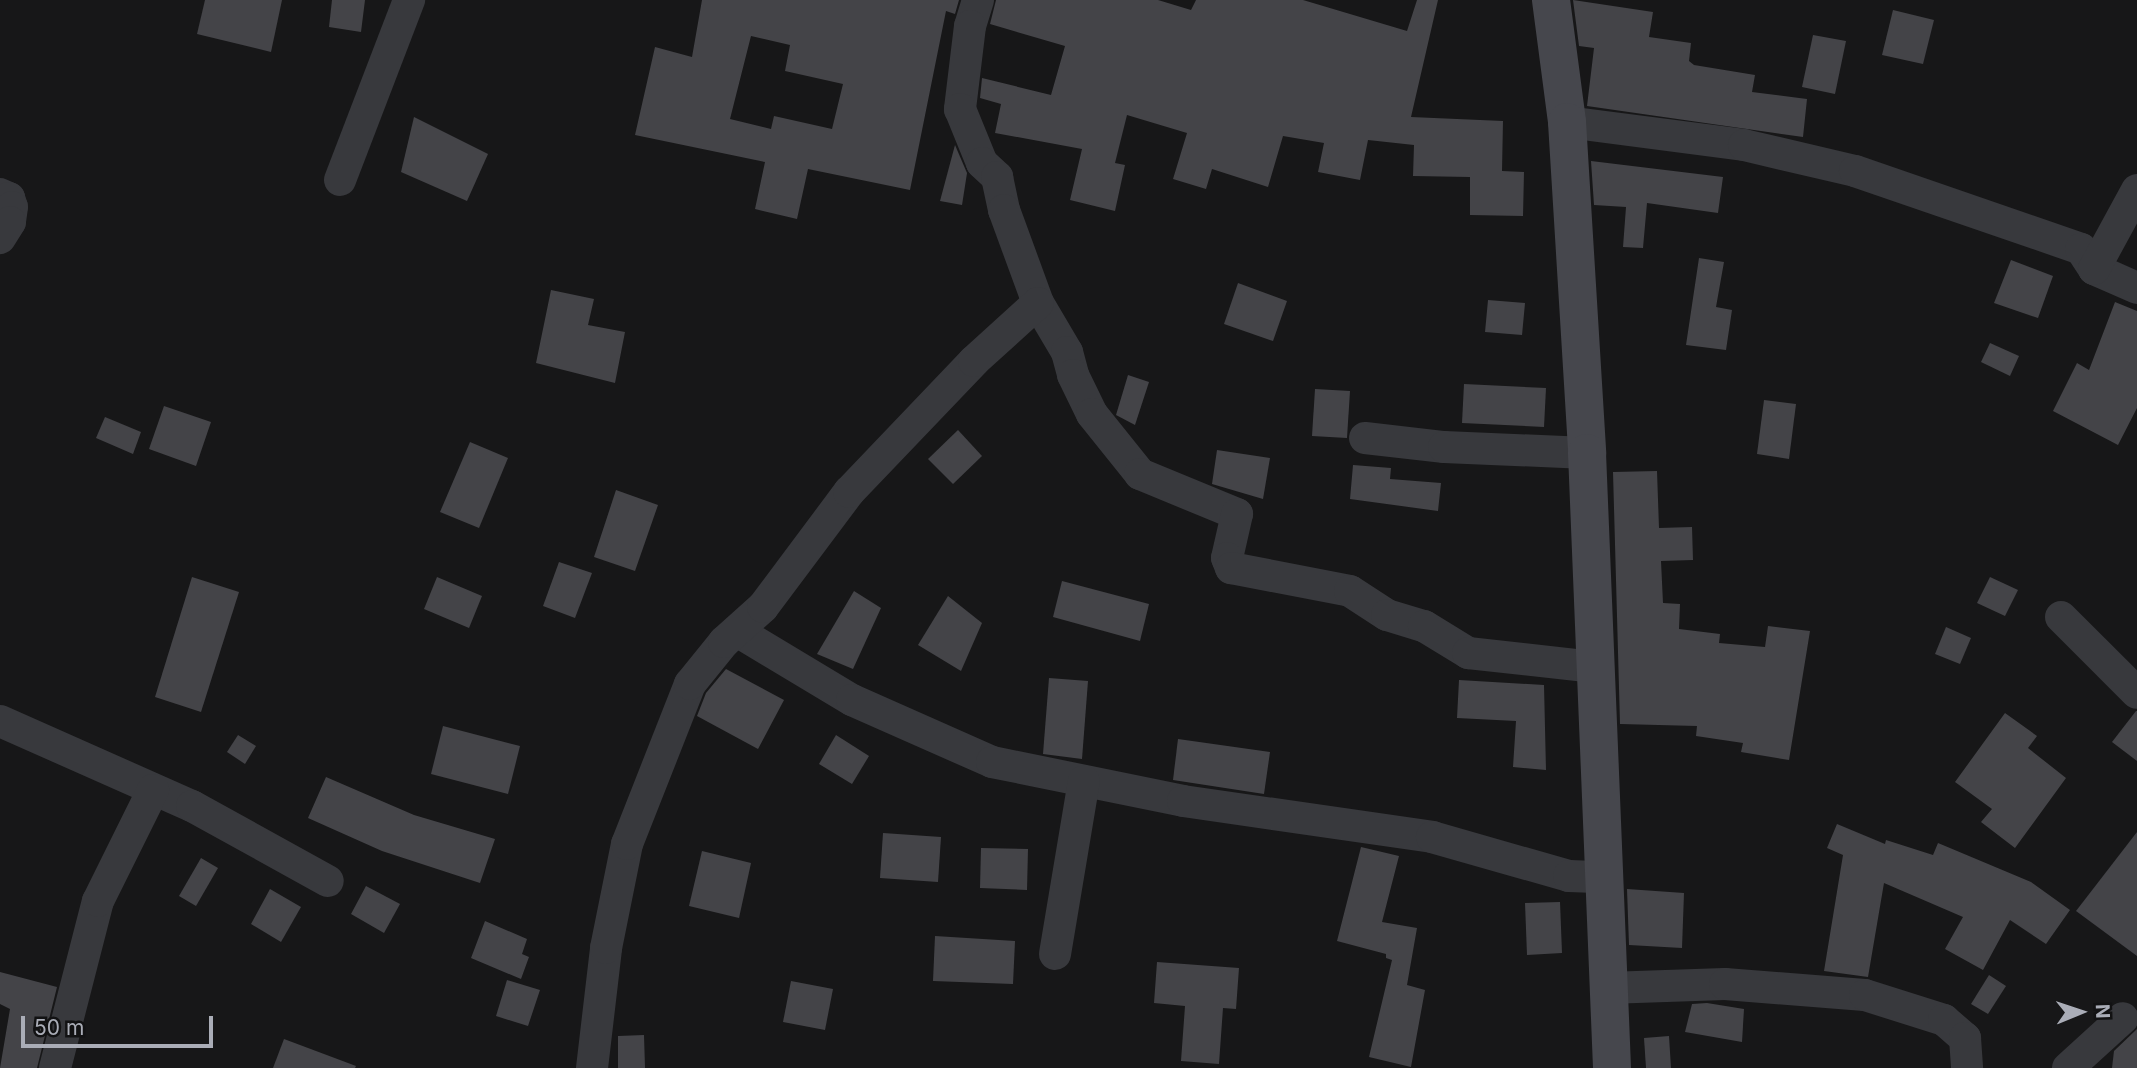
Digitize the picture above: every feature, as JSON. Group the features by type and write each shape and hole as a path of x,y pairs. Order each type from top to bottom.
{"street":[{"path":"340,180 409,0"},
{"path":"978,0 960,109 982,163 997,177 1004,210 1038,303 1067,352 1092,414 1140,474 1237,514 1227,558 1231,568 1350,590 1387,615 1424,626 1468,653 1595,667"},
{"path":"1551,0 1567,122 1587,453 1612,1068"},
{"path":"1567,122 1744,145 1855,171 2081,249 2094,269 2137,288"},
{"path":"2094,269 2137,190"},
{"path":"0,194 9,198 12,207 10,222 0,238"},
{"path":"592,1068 606,948 635,819 690,684 737,631 763,607 849,492 974,361 1038,303"},
{"path":"1365,438 1444,447 1587,453"},
{"path":"2061,617 2137,693"},
{"path":"737,631 852,699 992,762 1183,801 1432,837 1569,876 1603,877"},
{"path":"0,721 223,822 328,881"},
{"path":"1055,954 1084,781"},
{"path":"55,1068 99,901 153,790"},
{"path":"1607,988 1725,984 1865,995 1944,1020 1965,1038 1968,1068"},
{"path":"2068,1068 2123,1018"}],"building":[{"path":"205,0 282,0 271,52 197,34"},
{"path":"332,0 365,0 361,32 329,27"},
{"path":"702,0 959,0 955,14 946,11 910,190 808,169 797,219 755,209 765,162 635,135 655,47 692,57","holes":["751,36 790,45 785,71 843,84 832,129 774,116 771,129 730,119"]},
{"path":"996,0 1158,0 1191,10 1196,0 1303,0 1407,31 1417,0 1438,0 1411,117 1503,121 1502,171 1524,172 1523,216 1470,215 1470,177 1413,176 1414,145 1368,140 1360,180 1318,172 1324,143 1283,136 1268,187 1212,169 1206,189 1173,179 1187,133 1127,115 1115,163 1125,165 1115,211 1070,200 1082,149 995,133 1001,104 980,98 982,78 1051,95 1065,46 990,24"},
{"path":"1573,0 1653,12 1649,37 1691,43 1689,61 1694,65 1755,75 1752,92 1807,99 1803,137 1587,106 1594,48 1579,46"},
{"path":"1893,10 1934,20 1923,64 1882,55"},
{"path":"1813,35 1846,41 1835,94 1802,87"},
{"path":"414,117 488,154 467,201 401,172"},
{"path":"955,145 967,173 962,205 940,201"},
{"path":"1591,161 1723,177 1718,213 1647,203 1643,248 1623,247 1626,207 1594,205"},
{"path":"1699,258 1724,262 1716,307 1732,310 1726,350 1686,345"},
{"path":"2011,260 2053,276 2038,318 1994,303"},
{"path":"1238,283 1287,301 1273,341 1224,324"},
{"path":"551,290 594,299 588,325 625,332 615,383 536,363"},
{"path":"1488,300 1525,303 1522,335 1485,332"},
{"path":"2115,302 2137,311 2137,408 2118,445 2053,411 2077,363 2089,370"},
{"path":"1990,343 2019,356 2010,376 1981,362"},
{"path":"1128,375 1149,382 1135,425 1116,415"},
{"path":"1464,384 1546,388 1544,427 1462,423"},
{"path":"1315,389 1350,391 1347,438 1312,436"},
{"path":"1764,400 1796,404 1789,459 1757,454"},
{"path":"164,406 211,422 196,466 149,449"},
{"path":"105,417 141,432 133,454 96,438"},
{"path":"958,430 982,456 953,484 928,459"},
{"path":"470,442 508,458 479,528 440,512"},
{"path":"1217,450 1270,458 1263,499 1212,484"},
{"path":"1353,465 1391,468 1390,479 1441,483 1438,511 1350,499"},
{"path":"1657,471 1659,528 1692,527 1693,560 1661,561 1663,603 1680,604 1679,629 1720,634 1719,643 1765,647 1768,626 1810,631 1789,760 1741,752 1743,743 1696,736 1697,726 1620,724 1613,472"},
{"path":"616,490 658,505 635,571 594,557"},
{"path":"559,562 592,573 575,618 543,606"},
{"path":"192,577 239,592 201,712 155,697"},
{"path":"437,577 482,596 469,628 424,609"},
{"path":"1990,577 2018,590 2005,616 1977,603"},
{"path":"1062,581 1149,604 1140,641 1053,617"},
{"path":"854,591 881,608 853,669 817,654"},
{"path":"948,596 982,623 961,671 918,645"},
{"path":"1946,627 1971,638 1960,664 1935,654"},
{"path":"726,669 784,700 758,749 697,716 706,693"},
{"path":"1049,678 1088,681 1082,759 1043,754"},
{"path":"1459,680 1544,685 1546,770 1513,767 1516,721 1457,718"},
{"path":"2137,711 2137,761 2112,742"},
{"path":"2005,713 2037,736 2028,748 2066,778 2015,848 1981,822 1992,809 1955,782"},
{"path":"443,726 520,746 508,794 431,774"},
{"path":"238,735 256,746 245,764 227,752"},
{"path":"836,735 869,756 852,784 819,764"},
{"path":"1178,739 1270,752 1264,794 1173,780"},
{"path":"326,777 414,815 495,839 480,883 382,851 308,818"},
{"path":"1837,824 1885,844 1886,840 1933,855 1938,843 2031,882 2070,910 2046,944 2010,920 1983,970 1945,949 1963,917 1884,883 1868,977 1824,971 1843,855 1827,848"},
{"path":"2137,832 2137,956 2076,911"},
{"path":"883,833 941,837 938,882 880,878"},
{"path":"1361,847 1399,856 1382,922 1417,928 1407,985 1425,990 1411,1067 1369,1057 1392,960 1386,958 1386,954 1337,941"},
{"path":"981,848 1028,849 1027,890 980,888"},
{"path":"702,851 751,863 739,918 689,906"},
{"path":"201,858 218,868 196,906 179,896"},
{"path":"366,886 400,904 384,933 351,914"},
{"path":"270,889 301,907 281,942 251,924"},
{"path":"1627,889 1684,893 1682,948 1629,945"},
{"path":"1560,902 1562,953 1527,955 1525,903"},
{"path":"485,921 527,939 522,954 529,957 521,979 471,958"},
{"path":"935,936 1015,941 1013,984 933,981"},
{"path":"1157,962 1239,968 1236,1009 1223,1008 1219,1064 1181,1061 1185,1006 1154,1003"},
{"path":"0,972 57,987 37,1068 0,1068 10,1009 0,1004"},
{"path":"1989,975 2006,986 1988,1014 1971,1004"},
{"path":"507,980 540,990 528,1026 496,1016"},
{"path":"791,981 833,989 825,1030 783,1022"},
{"path":"1707,1003 1744,1009 1742,1042 1685,1032 1692,1004"},
{"path":"2137,1029 2137,1068 2112,1068 2114,1051"},
{"path":"644,1035 645,1068 618,1068 618,1036"},
{"path":"1669,1036 1671,1068 1646,1068 1644,1038"},
{"path":"284,1039 356,1066 273,1068"}]}
